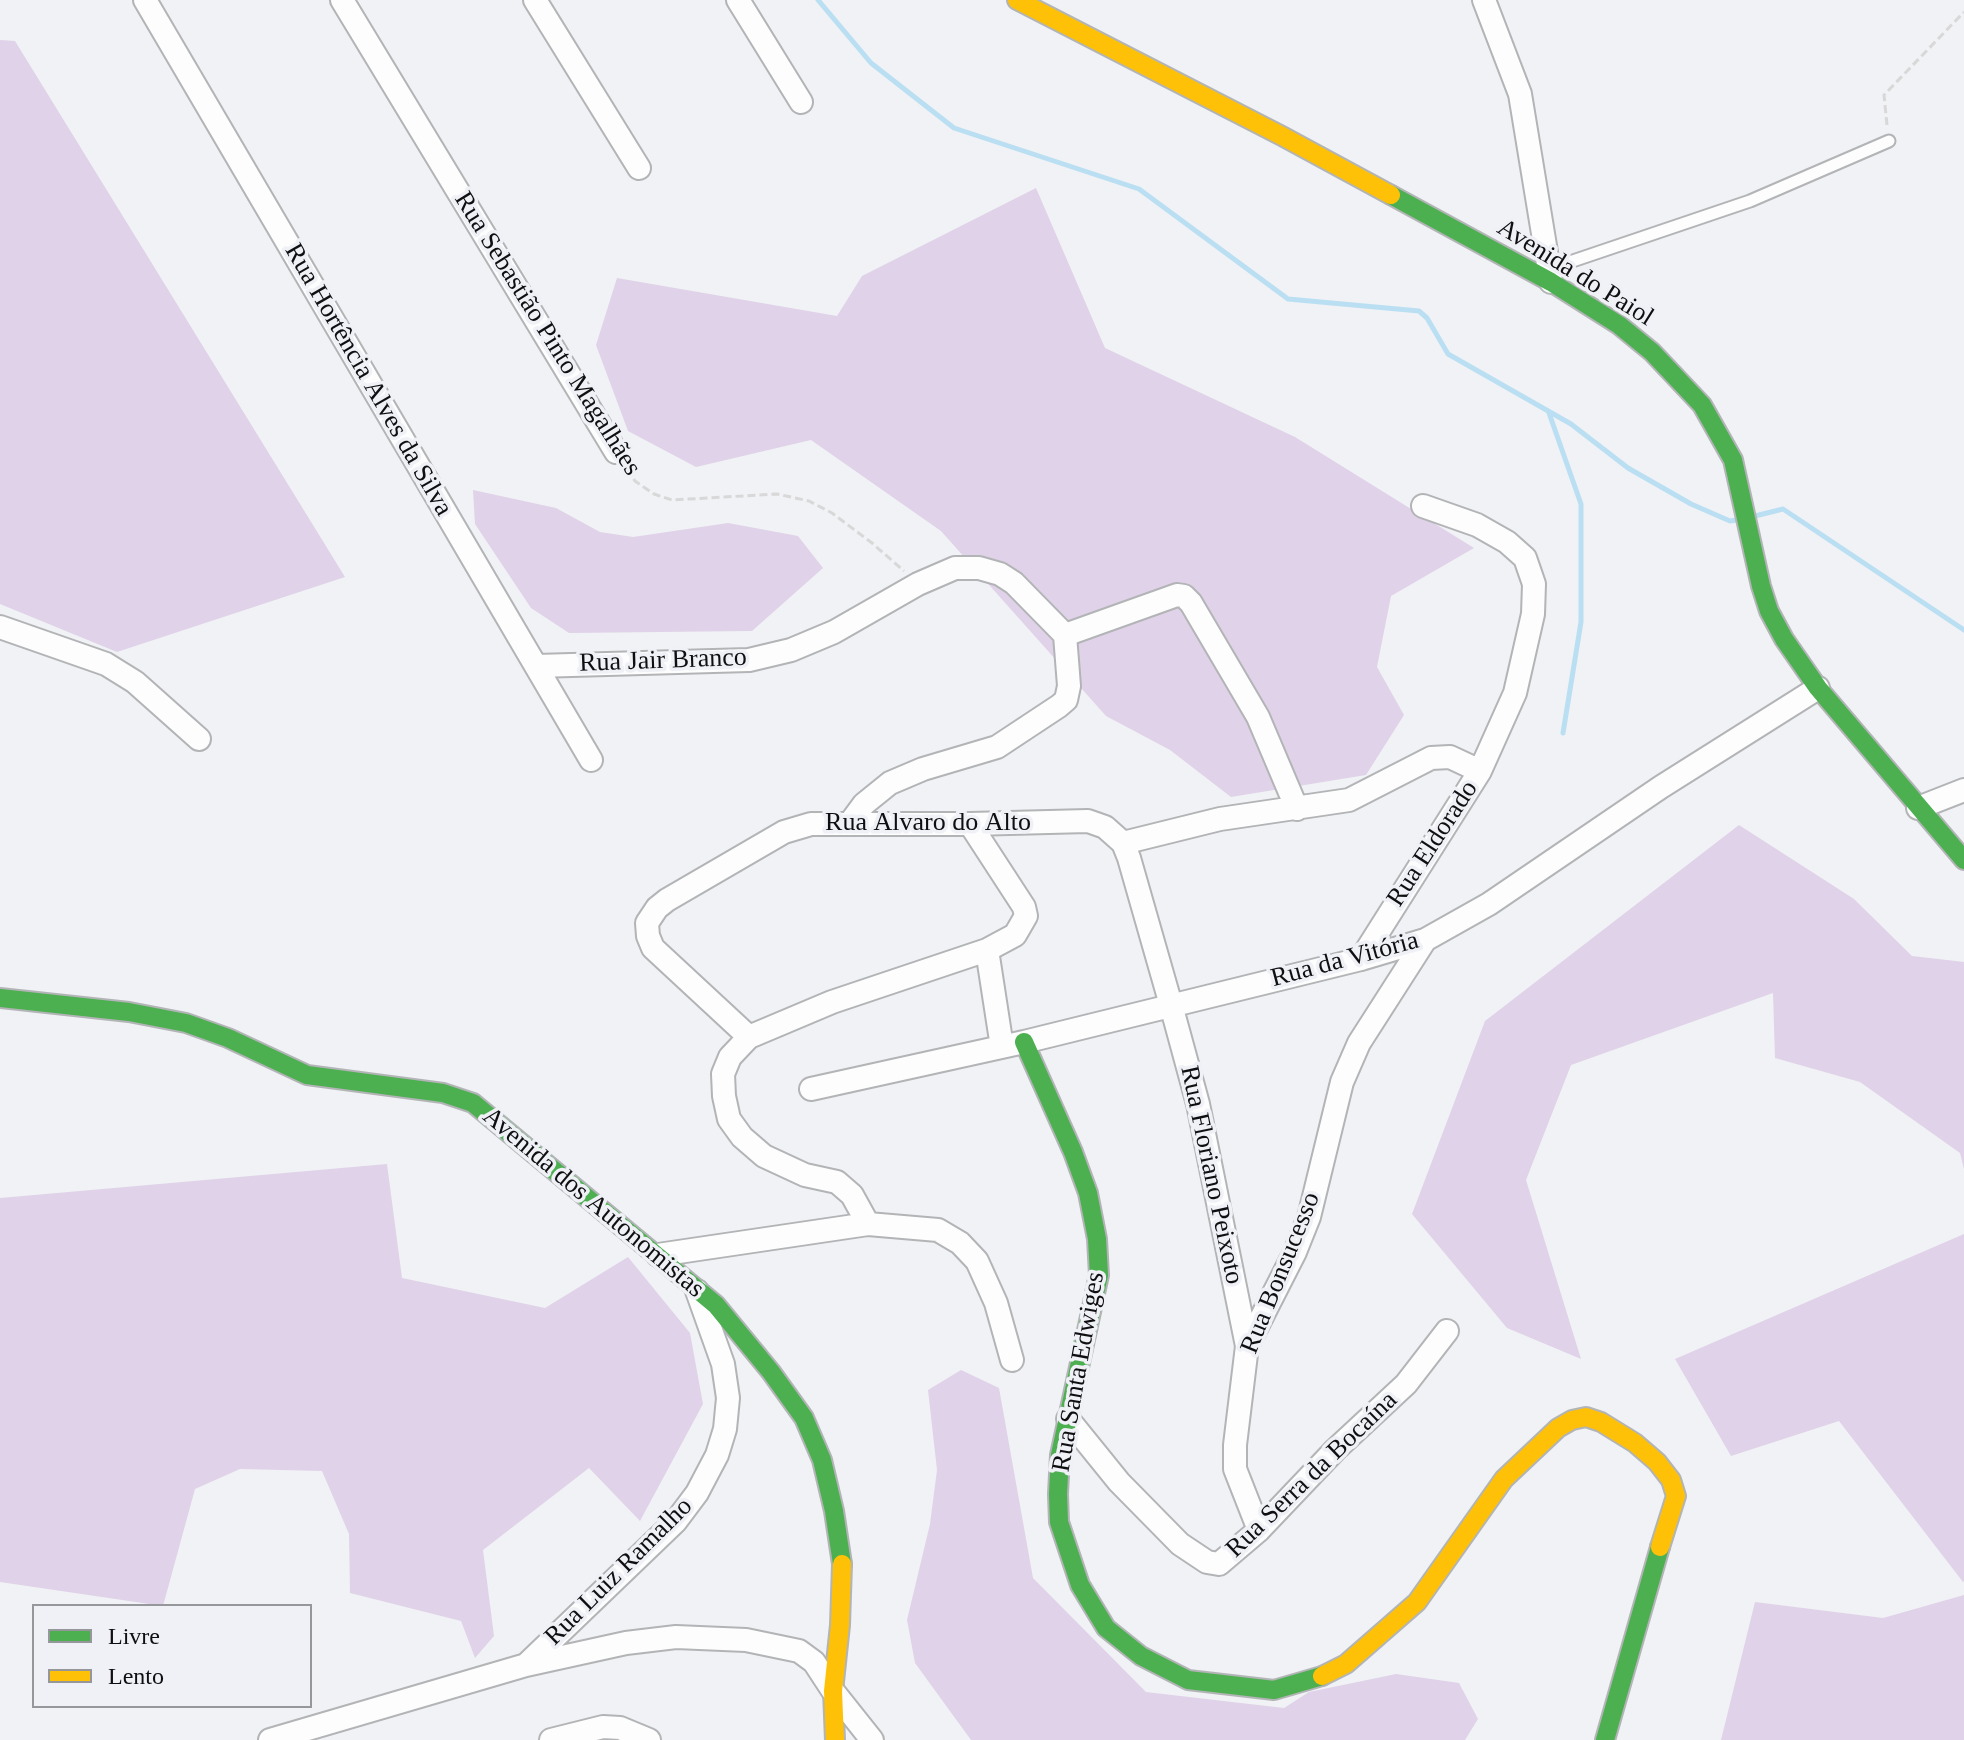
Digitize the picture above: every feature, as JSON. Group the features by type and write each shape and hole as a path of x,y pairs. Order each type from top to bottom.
{"street":[{"name":"Rua Hortência Alves da Silva","path":"145,0 591,760"},
{"name":"Rua Sebastião Pinto Magalhães","path":"342,0 616,452"},
{"path":"535,0 639,168"},
{"path":"738,0 801,102"},
{"name":"Avenida do Paiol","path":"1017,0 1550,276 1652,352 1702,405 1733,460 1769,611 1784,639 1818,688 1964,860"},
{"path":"1484,0 1520,94 1550,276"},
{"name":"Rua Eldorado","path":"1361,959 1480,771 1515,693 1533,614 1534,584 1525,558 1507,542 1477,525 1423,506"},
{"name":"Rua Jair Branco","path":"536,666 749,660 791,650 834,632 918,584 955,568 979,568 1000,574 1014,583 1065,635"},
{"path":"850,823 864,804 890,783 923,769 997,747 1066,700 1069,686 1065,635 1167,596 1184,596 1191,603 1258,717 1297,809"},
{"path":"0,627 106,664 135,682 199,739"},
{"name":"Rua da Vitória","path":"811,1089 1013,1045 1361,959 1425,940 1489,904 1661,787 1818,688"},
{"path":"1171,1005 1123,843 1220,819 1349,800 1431,758 1450,757 1480,771"},
{"path":"1918,808 1964,790"},
{"name":"Rua Alvaro do Alto","path":"749,1037 653,948 647,923 667,900 784,832 811,824 1088,821 1105,827 1123,843"},
{"path":"868,1224 852,1195 837,1182 805,1175 764,1156 742,1137 729,1119 723,1074 730,1057 749,1037 832,1002 987,950 1015,935 1026,916 1024,907 970,824"},
{"name":"Rua Bonsucesso","path":"1259,1530 1241,1491 1235,1469 1247,1346 1295,1252 1309,1217 1342,1082 1359,1043 1425,940"},
{"name":"Rua Santa Edwiges","path":"987,950 1013,1045 1073,1152 1088,1193 1097,1239 1099,1275 1060,1455 1059,1522 1080,1585 1106,1628 1141,1656 1188,1680 1274,1690 1313,1680 1346,1664 1417,1602 1504,1479 1565,1424 1586,1417 1601,1422 1635,1443 1657,1462 1671,1480 1676,1496 1605,1740"},
{"name":"Avenida dos Autonomistas","path":"0,998 129,1012 186,1023 228,1038 307,1075 443,1093 473,1103 716,1305 804,1418 822,1460 842,1564 833,1691 835,1740"},
{"name":"Rua Floriano Peixoto","path":"1171,1005 1198,1104 1247,1346"},
{"path":"658,1255 868,1224 938,1230 960,1243 977,1261 996,1303 1012,1360"},
{"name":"Rua Luiz Ramalho","path":"526,1665 676,1521 697,1493 717,1455 725,1429 727,1387 723,1364 697,1291"},
{"name":"Rua Serra da Bocaína","path":"1068,1419 1129,1492 1180,1544 1207,1562 1224,1561 1406,1384 1447,1331"},
{"name":"Rua Luiz Ramalho","path":"270,1740 526,1665 626,1643 676,1637 746,1640 799,1651 814,1662 833,1691"},
{"path":"833,1691 872,1740"},
{"path":"551,1740 603,1727 620,1728 649,1740"}],"lane":[{"path":"1550,276 1750,201 1889,141"}],"path":[{"path":"1889,141 1884,95 1964,12"},
{"name":"Rua Sebastião Pinto Magalhães","path":"616,452 635,481 654,494 672,500 777,494 809,501 832,513 872,543 918,584"}],"shaded area":[{"path":"0,40 15,41 345,577 117,652 0,604"},
{"path":"1036,188 1105,348 1295,437 1474,548 1391,596 1377,667 1404,715 1366,775 1231,797 1170,750 1106,716 941,531 811,440 696,467 628,431 596,345 617,278 837,316 862,276"},
{"path":"473,490 556,508 600,532 633,537 728,523 798,536 823,568 752,631 569,633 531,608 475,524"},
{"path":"1739,825 1854,899 1912,956 1964,962 1964,1169 1960,1153 1860,1082 1775,1058 1773,993 1571,1065 1526,1180 1581,1359 1507,1328 1412,1214 1485,1021"},
{"path":"387,1164 402,1278 545,1308 628,1257 690,1333 703,1404 640,1521 589,1468 483,1550 494,1636 475,1658 461,1621 350,1593 349,1534 322,1471 240,1469 195,1489 164,1604 0,1582 0,1198"},
{"path":"1964,1234 1963,1582 1839,1421 1731,1456 1675,1359"},
{"path":"961,1370 999,1388 1033,1578 1146,1692 1284,1708 1309,1692 1396,1674 1459,1683 1478,1719 1465,1740 971,1740 915,1663 907,1620 930,1524 937,1470 928,1390"},
{"path":"1964,1595 1964,1740 1721,1740 1755,1602 1883,1618"}],"waterway":[{"path":"818,0 871,63 954,128 1139,189 1288,299 1419,311 1427,318 1448,354 1571,424 1628,468 1691,504 1730,521 1737,520"},
{"path":"1549,413 1581,504 1581,622 1563,733"},
{"path":"1755,516 1783,509 1964,630"}],"traffic: fast":[{"path":"1391,195 1551,282 1619,325 1652,352 1702,405 1733,460 1761,586 1769,611 1784,639 1818,688 1964,860"},
{"path":"0,998 129,1012 186,1023 228,1038 307,1075 443,1093 473,1103 716,1305 771,1372 804,1418 822,1460 842,1564"},
{"path":"1024,1042 1073,1152 1088,1193 1097,1239 1099,1275 1060,1455 1058,1494 1059,1522 1080,1585 1106,1628 1141,1656 1188,1680 1274,1690 1322,1676"},
{"path":"1605,1740 1660,1547"}],"traffic: slow":[{"path":"1017,0 1391,195"},
{"path":"1322,1676 1346,1664 1417,1602 1504,1479 1558,1428 1572,1420 1586,1417 1601,1422 1635,1443 1657,1462 1671,1480 1676,1496 1660,1547"},
{"path":"835,1740 833,1691 842,1564"}]}
